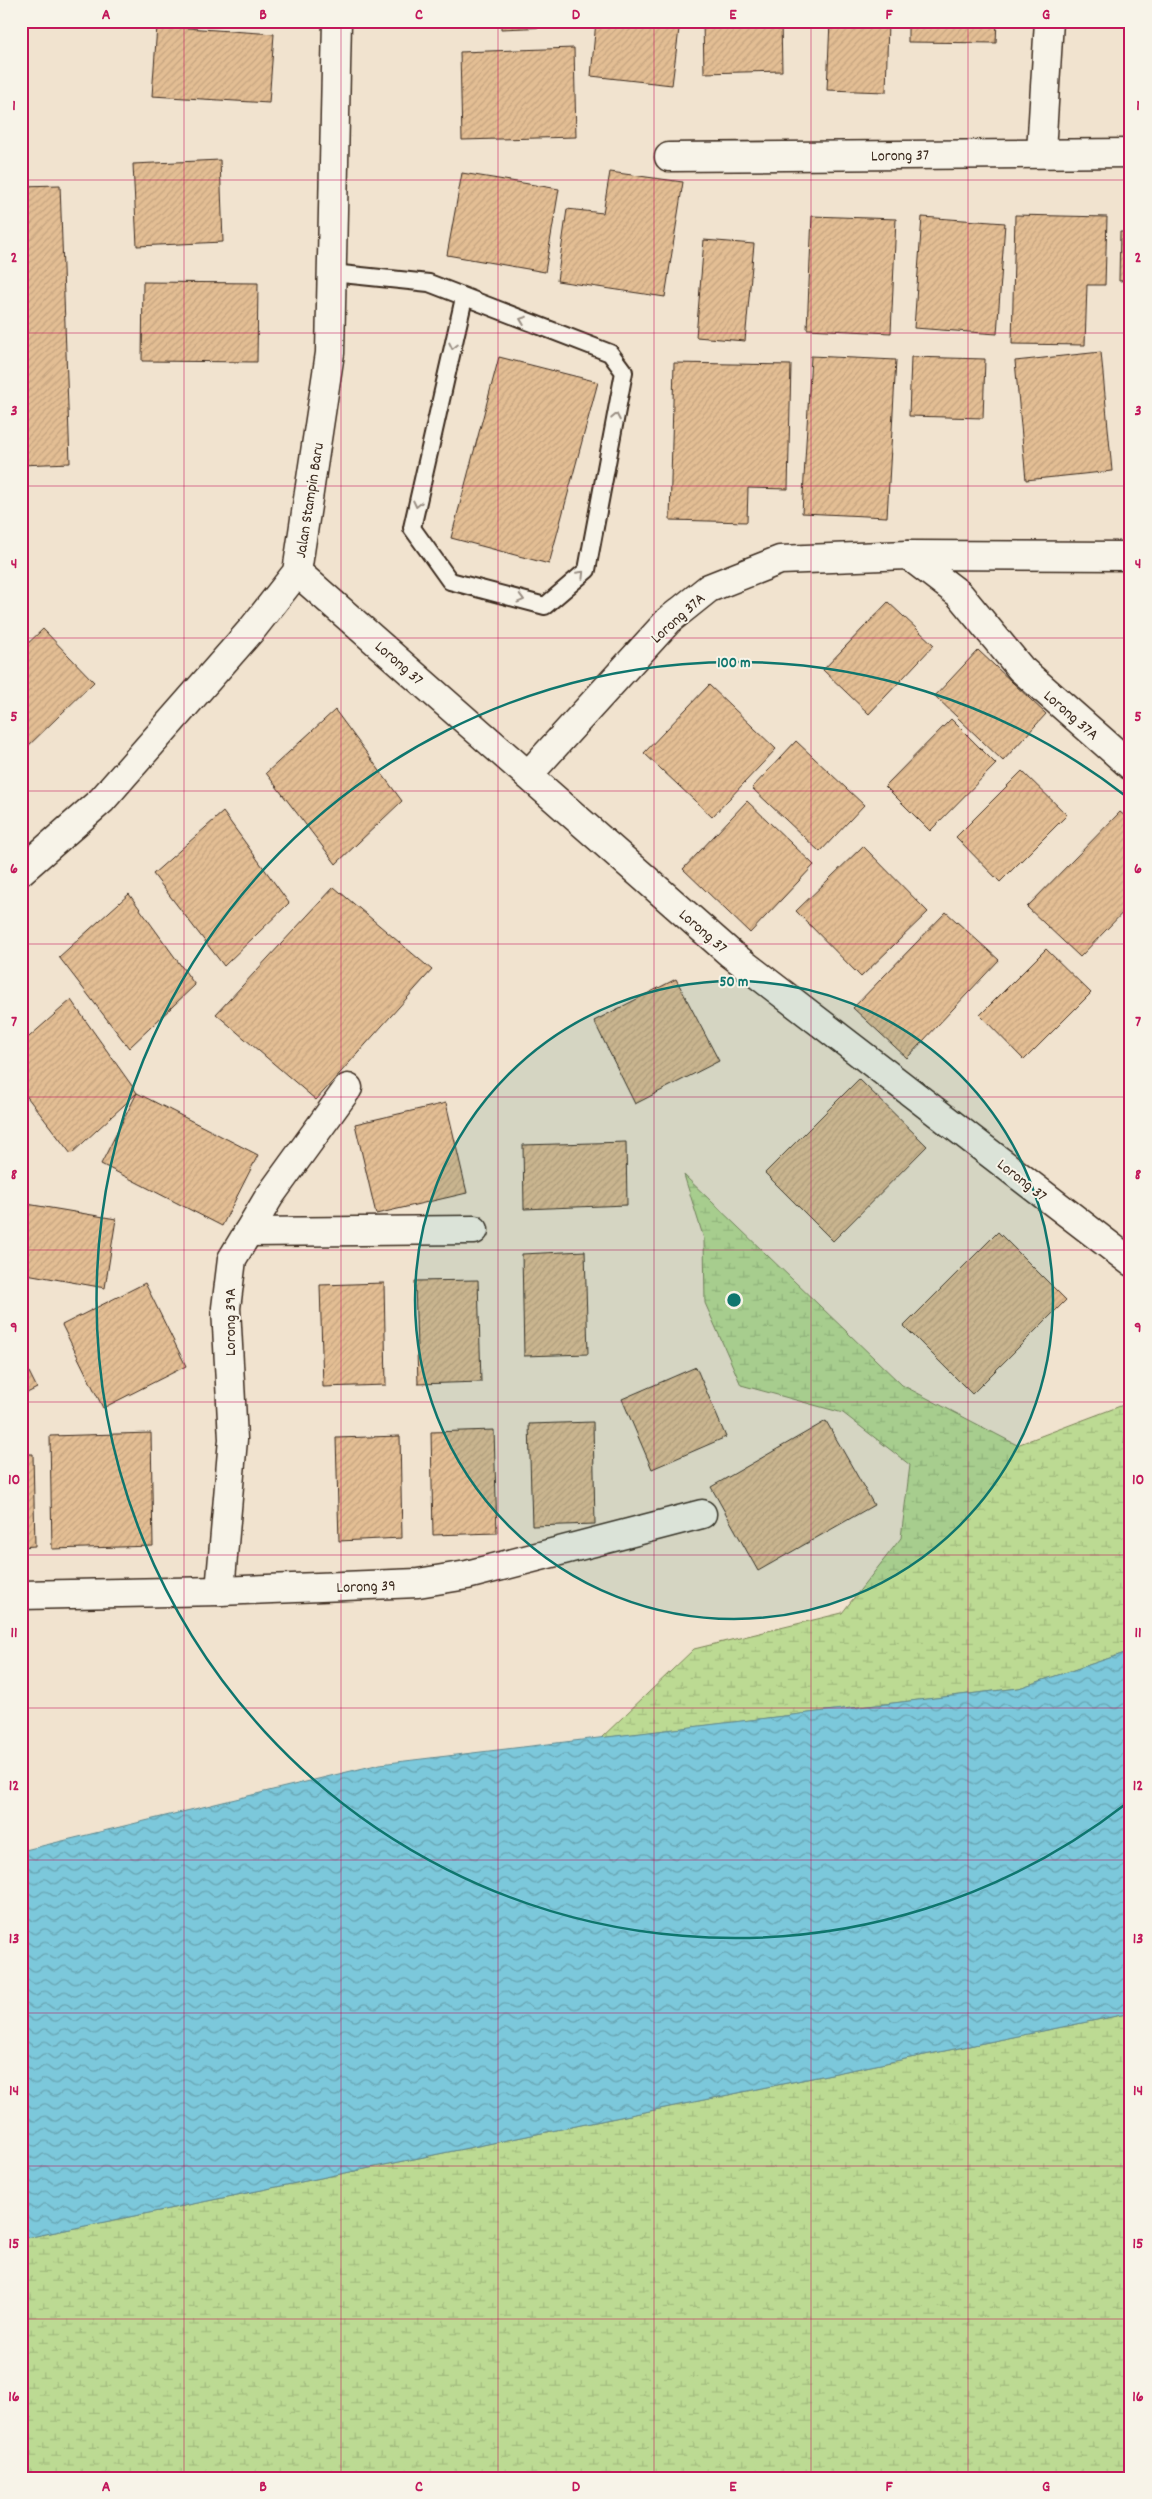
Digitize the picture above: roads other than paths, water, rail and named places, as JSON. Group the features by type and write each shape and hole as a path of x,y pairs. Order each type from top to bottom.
{"street":[{"name":"Jalan Stampin Baru","path":"21,871 102,800 253,628 298,572 330,352 338,21"},
{"path":"1041,152 1049,21"},
{"name":"Lorong 37","path":"669,157 1041,152 1131,153"},
{"name":"Lorong 37A","path":"908,555 959,594 1021,670 1131,766"},
{"name":"Lorong 37A","path":"528,775 669,620 709,588 780,560 908,555 1131,556"},
{"name":"Lorong 37","path":"298,572 731,954 1131,1262"},
{"name":"Lorong 39A","path":"220,1591 233,1439 226,1308 232,1259 269,1197 348,1088"},
{"path":"248,1232 474,1230"},
{"name":"Lorong 39","path":"21,1595 220,1591 418,1582 467,1575 702,1514"}],"lane":[{"path":"332,274 429,284 610,353 624,372 587,570 545,606 450,581 412,528 464,298"}],"water":[{"path":"1131,1651 1131,2013 21,2239 21,1851 380,1764 1019,1688"}]}
